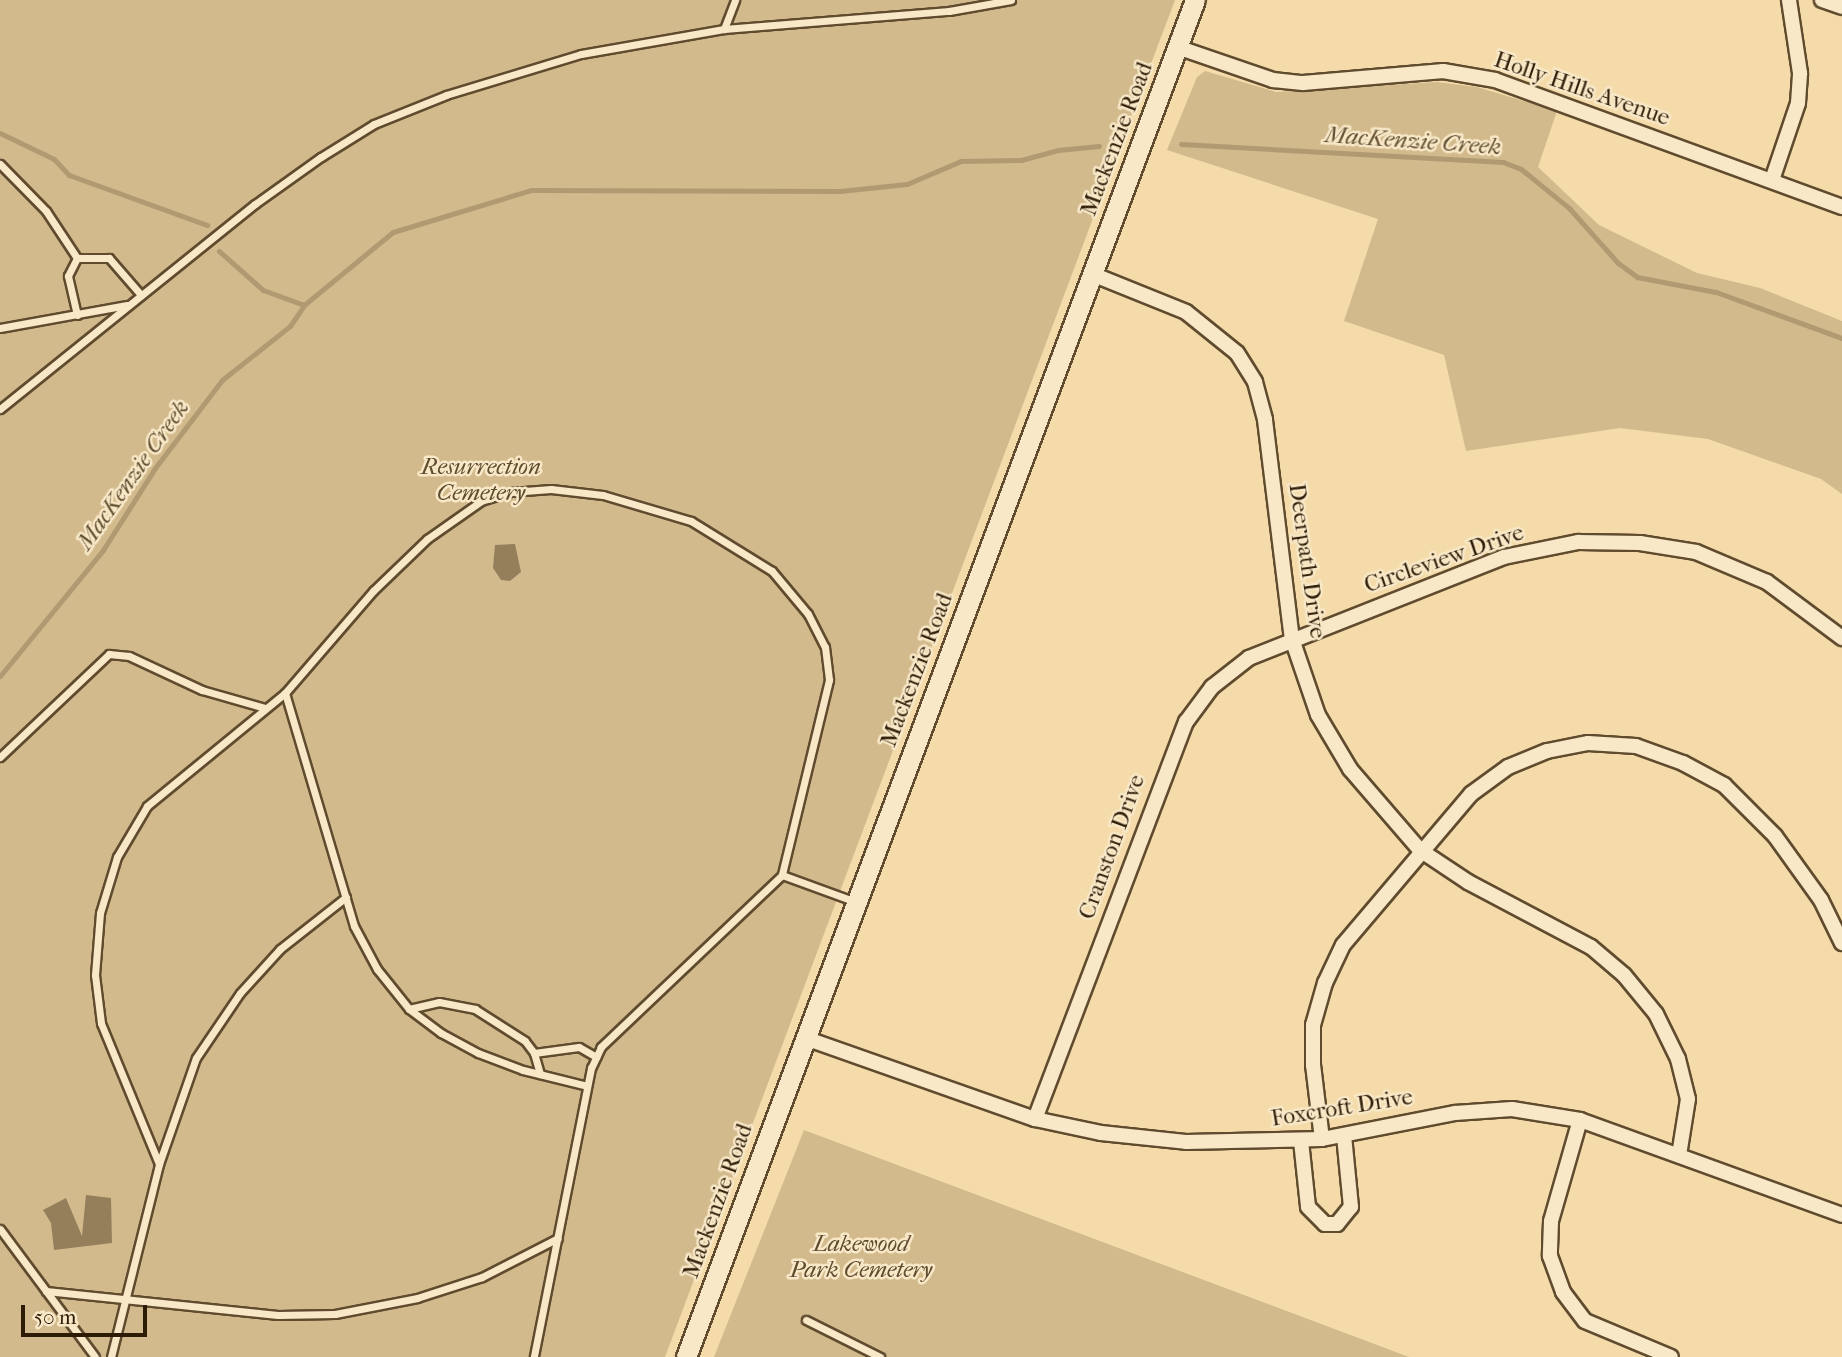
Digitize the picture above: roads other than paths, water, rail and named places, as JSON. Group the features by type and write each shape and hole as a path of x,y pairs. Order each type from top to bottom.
{"main road":[{"name":"Mackenzie Road","path":"687,1357 1195,0"}],"street":[{"path":"1772,180 1798,103 1800,73 1789,0"},
{"path":"1822,0 1842,7"},
{"name":"Holly Hills Avenue","path":"1177,47 1273,80 1303,83 1443,71 1495,80 1842,207"},
{"name":"Deerpath Drive","path":"1092,274 1206,324 1237,353 1255,382 1265,420 1292,639 1318,715 1350,769 1420,850 1468,882 1591,947 1624,975 1656,1014 1678,1059 1688,1099 1679,1155"},
{"name":"Circleview Drive","path":"1292,639 1504,557 1578,542 1640,543 1696,552 1767,582 1842,638"},
{"name":"Cranston Drive","path":"1035,1119 1186,722 1212,687 1249,658 1292,639"},
{"path":"1322,1139 1313,1065 1313,1025 1325,982 1343,944 1420,850 1471,794 1508,767 1547,751 1588,743 1636,746 1683,762 1724,785 1775,836 1821,900 1842,943"},
{"name":"Foxcroft Drive","path":"805,1038 1035,1119 1101,1133 1186,1142 1322,1139 1455,1113 1511,1109 1580,1119 1842,1215"},
{"path":"1580,1119 1551,1221 1550,1256 1563,1292 1585,1321 1671,1357"},
{"path":"1301,1141 1308,1207 1325,1224 1337,1224 1351,1207 1343,1135"}],"lane":[{"path":"724,29 735,0"},
{"path":"0,409 255,204 374,124 446,95 581,54 724,29 949,11 1011,0"},
{"path":"0,164 46,211 77,258"},
{"path":"77,258 109,258 141,295"},
{"path":"77,258 68,276 78,315"},
{"path":"0,328 128,305"},
{"path":"159,1164 101,1023 95,975 100,912 117,857 147,806 285,693 373,591 427,539 481,501 512,492 551,489 603,495 691,521 772,571 808,614 825,647 829,680 782,875 601,1047 596,1057 587,1086 534,1357"},
{"path":"0,757 109,654 129,656 202,690 265,708"},
{"path":"285,693 354,926 377,970 409,1009 478,1054 587,1086"},
{"path":"782,875 857,902"},
{"path":"111,1357 159,1164 178,1100 215,1027 280,949 346,897"},
{"path":"409,1009 439,1002 475,1009 526,1041 534,1053 540,1074"},
{"path":"534,1053 579,1047 596,1057"},
{"path":"0,1229 95,1357"},
{"path":"46,1291 278,1315 335,1314 417,1298 482,1277 558,1238"},
{"path":"806,1320 880,1357"}],"waterway":[{"path":"0,133 54,159 69,175 207,225"},
{"name":"MacKenzie Creek","path":"1181,144 1503,162 1521,169 1569,208 1618,263 1637,277 1716,292 1842,338"},
{"path":"0,676 103,550 155,468 222,380 290,326 304,305 393,232 531,190 840,191 907,184 961,161 1021,160 1058,150 1099,146"},
{"path":"219,251 263,290 304,305"}],"park label":[{"name":"Resurrection Cemetery","path":"481,480"},
{"name":"Lakewood Park Cemetery","path":"861,1257"}]}
